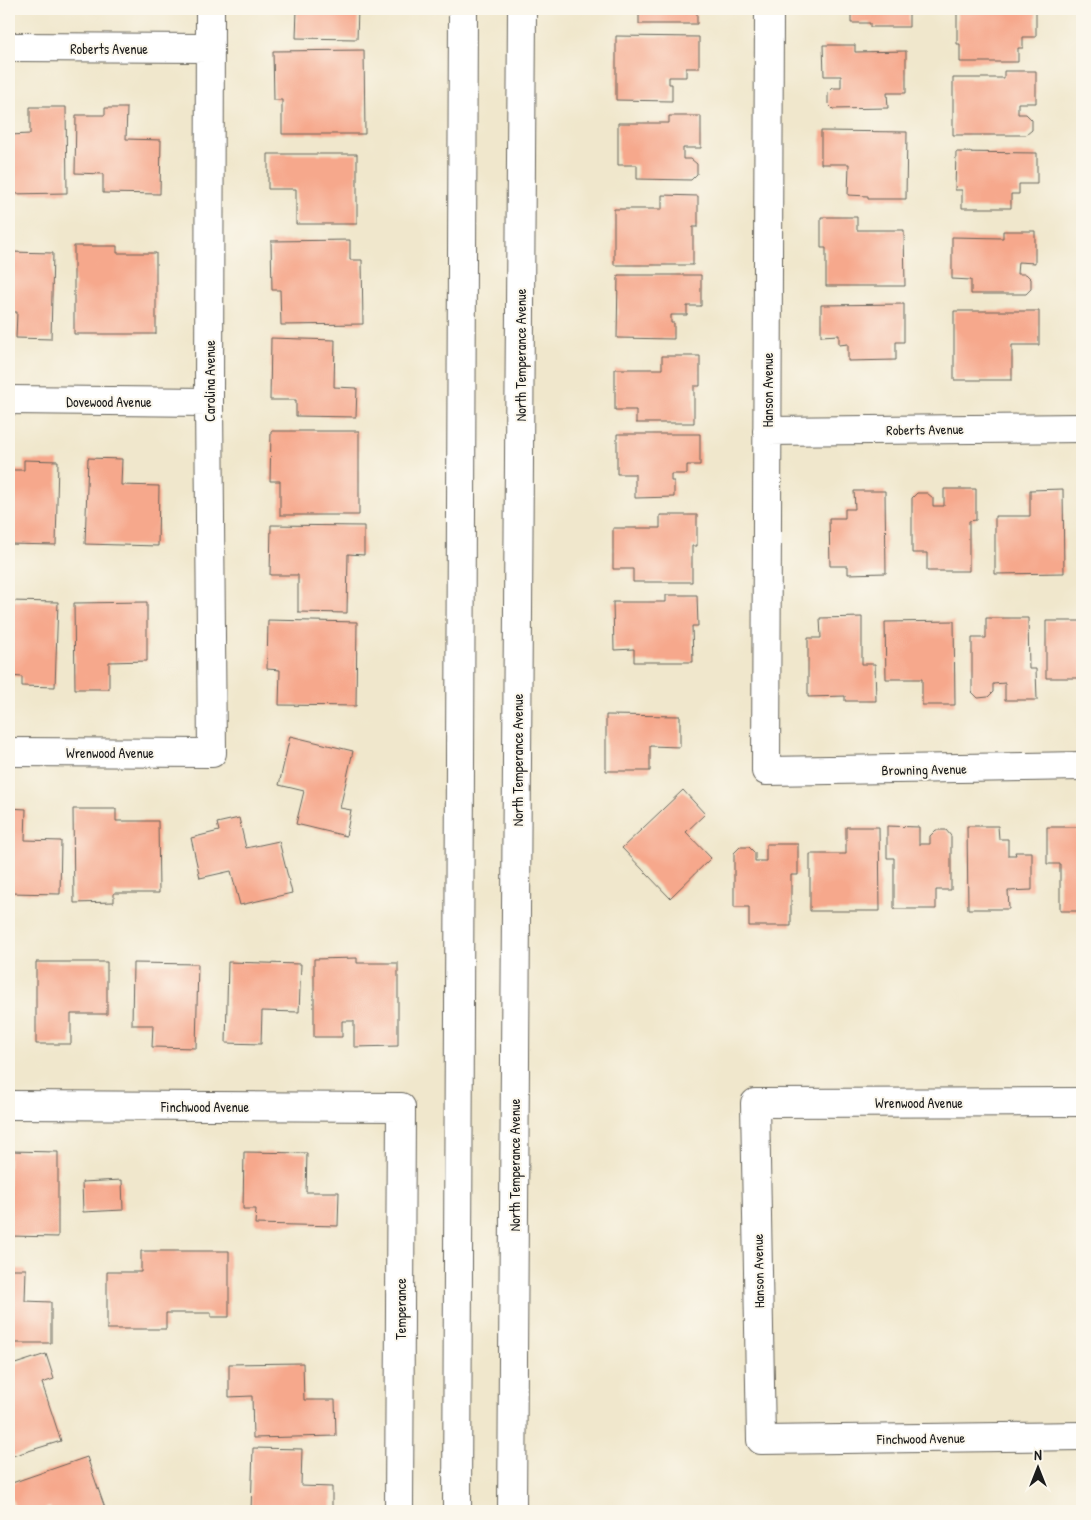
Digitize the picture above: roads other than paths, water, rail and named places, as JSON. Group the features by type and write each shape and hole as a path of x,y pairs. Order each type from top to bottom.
{"street":[{"name":"Carolina Avenue","path":"210,9 209,402 212,753"},
{"path":"457,1511 463,9"},
{"name":"North Temperance Avenue","path":"512,1511 522,9"},
{"name":"Hanson Avenue","path":"766,771 769,9"},
{"name":"Roberts Avenue","path":"9,47 210,48"},
{"name":"Dovewood Avenue","path":"9,400 209,402"},
{"name":"Roberts Avenue","path":"767,431 1082,428"},
{"name":"Wrenwood Avenue","path":"9,752 212,753"},
{"name":"Browning Avenue","path":"766,771 1082,766"},
{"name":"Wrenwood Avenue","path":"755,1103 1082,1102"},
{"name":"Hanson Avenue","path":"755,1103 761,1440"},
{"name":"Finchwood Avenue","path":"9,1105 401,1108"},
{"name":"Temperance","path":"399,1511 401,1108"},
{"name":"Finchwood Avenue","path":"761,1440 1082,1436"}]}
